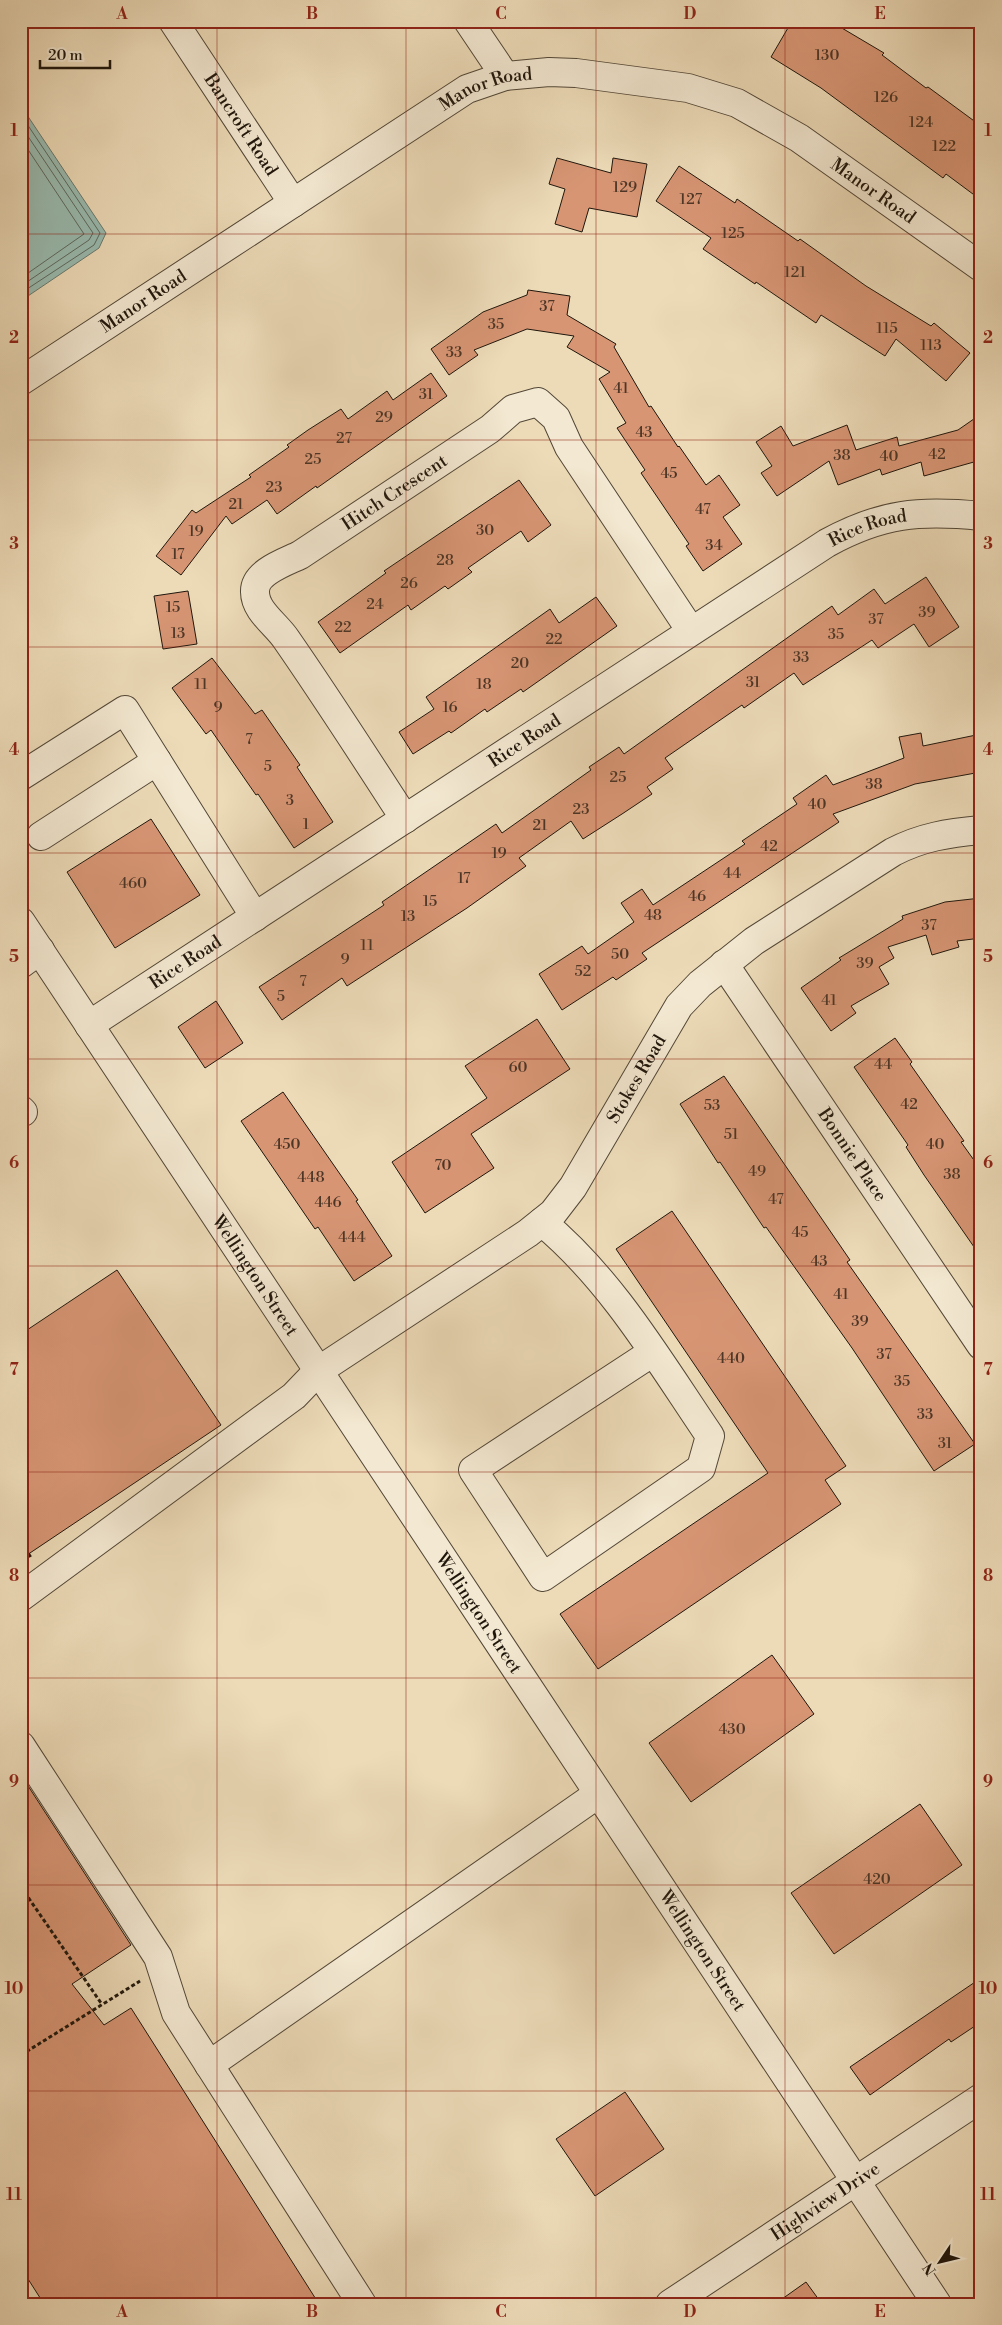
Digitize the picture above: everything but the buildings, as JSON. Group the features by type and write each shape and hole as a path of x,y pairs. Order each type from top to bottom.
{"street":[{"name":"Bancroft Road","path":"173,21 293,203"},
{"path":"468,21 505,76"},
{"name":"Manor Road","path":"21,381 467,89 505,76 549,72 585,74 688,88 744,105 799,138 981,267"},
{"name":"Hitch Crescent","path":"405,819 284,637 256,602 255,590 262,576 300,555 482,435 513,409 538,402 556,418 569,447 691,631"},
{"name":"Rice Road","path":"88,1025 827,543 857,527 892,517 921,513 981,516"},
{"path":"21,776 124,710 255,916"},
{"path":"41,836 157,761"},
{"name":"Stokes Road","path":"21,1597 294,1396 318,1371 553,1213 573,1187 679,1006 724,964 754,941 893,852 915,841 940,834 981,830"},
{"name":"Wellington Street","path":"21,922 30,957 88,1025 937,2304"},
{"name":"Bonnie Place","path":"724,964 981,1345"},
{"path":"542,1222 566,1242 614,1296 653,1352 710,1436 701,1468 542,1576 473,1470 653,1352"},
{"path":"21,1746 158,1958 176,2013 362,2304"},
{"path":"209,2065 598,1794"},
{"name":"Highview Drive","path":"670,2304 981,2098"}],"path":[{"path":"21,1887 101,2004"},
{"path":"21,2055 162,1968"}],"water":[{"path":"21,106 106,233 99,248 25,298 21,297"}]}
